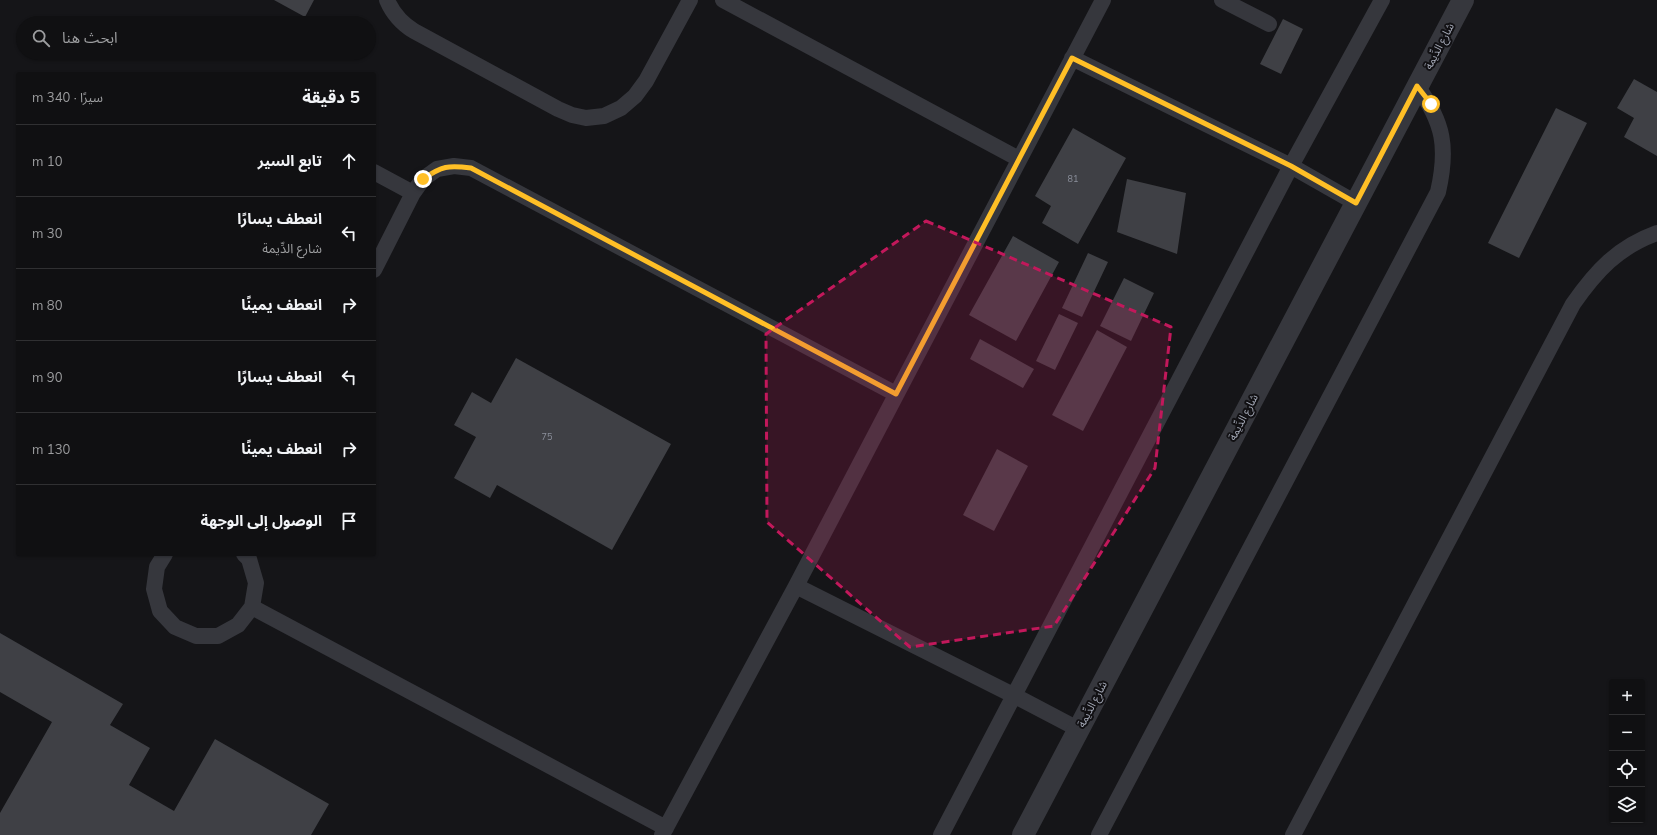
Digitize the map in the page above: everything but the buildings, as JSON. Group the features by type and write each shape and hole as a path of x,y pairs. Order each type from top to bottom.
{"street":[{"name":"شارع الدِّيمة","path":"1023,835 1463,0"}],"lane":[{"path":"387,0 392,11 401,23 414,31 558,108 572,115 586,118 604,116 621,108 635,96 646,81 690,0"},
{"path":"723,0 1019,159"},
{"path":"252,607 664,831 796,586 1102,0"},
{"path":"1222,0 1269,24"},
{"path":"941,835 1291,166 1382,0"},
{"path":"1072,58 1291,166 1356,203"},
{"path":"1099,835 1438,192 1443,170 1444,148 1440,125 1431,104 1417,86"},
{"path":"376,266 413,193 423,179 437,169 454,166 471,168 896,394"},
{"path":"376,173 413,193"},
{"path":"1293,835 1573,304 1592,277 1616,255 1645,238 1657,234"},
{"path":"164,556 157,567 154,589 160,611 175,628 196,636 218,636 238,625 252,607 256,583 249,559 246,556"},
{"path":"796,586 1078,729"}],"highlighted area":[{"path":"926,221 1171,327 1155,468 1054,626 910,647 767,522 766,334"}],"route":[{"path":"423,179 437,169 454,166 471,168 896,394 1072,58 1291,166 1356,203 1417,86 1431,104"}]}
